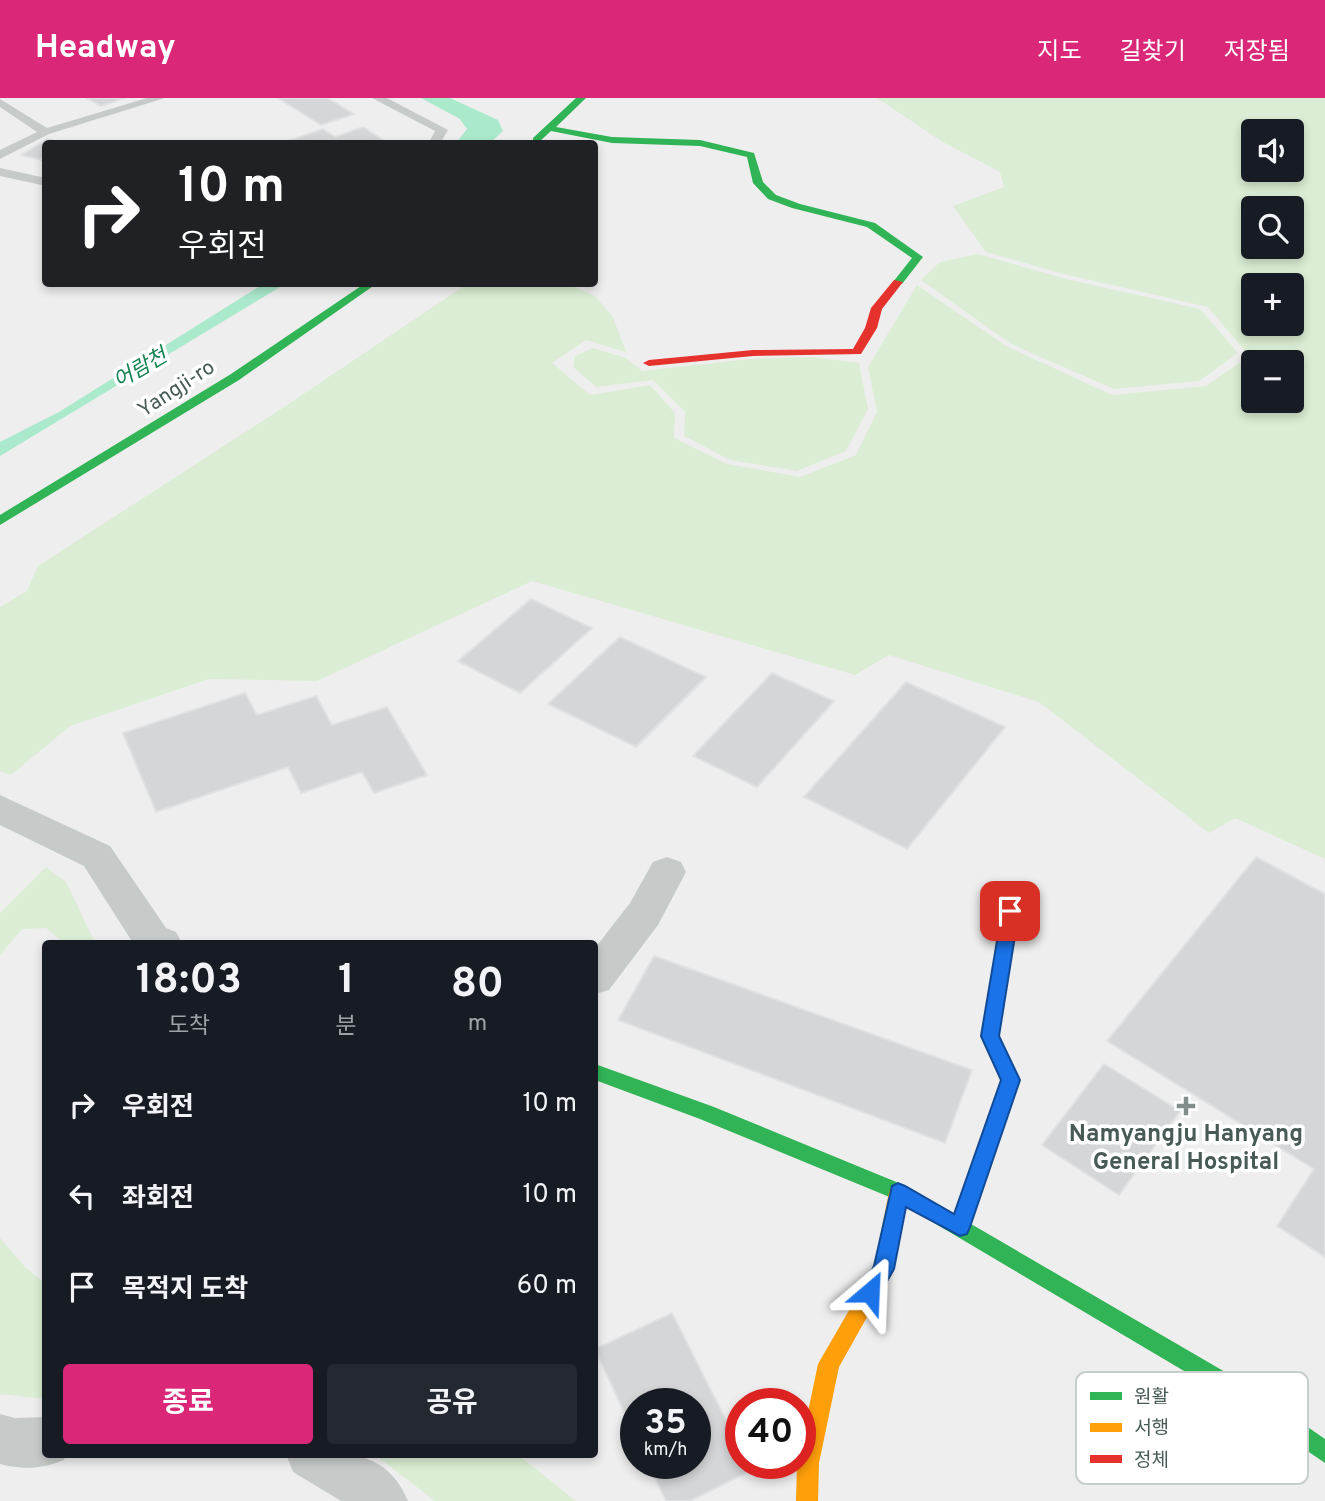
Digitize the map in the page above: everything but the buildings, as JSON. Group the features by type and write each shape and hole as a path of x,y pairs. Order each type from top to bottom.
{"street":[{"path":"536,140 581,98"},
{"path":"548,128 611,139 679,140 736,149 751,155 756,167 757,183 764,193 782,201 866,223 885,232 918,257 877,307 871,328 857,352 804,350 724,354 649,363"},
{"name":"Yangji-ro","path":"3,519 170,418 323,319 367,287"},
{"path":"0,809 97,856 152,940"},
{"path":"598,974 644,914 667,872"},
{"path":"960,1227 1010,1080 990,1036 1010,911"},
{"path":"598,1073 707,1113 898,1192 1206,1372"},
{"path":"807,1501 808,1463 829,1364 884,1269 898,1192"},
{"path":"0,1439 15,1443 42,1442"},
{"path":"1308,1440 1325,1452"},
{"path":"318,1458 358,1482 382,1501"}],"lane":[{"path":"0,155 45,132 159,98"},
{"path":"378,98 442,130 436,140"},
{"path":"0,102 45,132"},
{"path":"0,172 42,181"}],"shaded area":[{"path":"877,98 1325,98 1325,859 1235,818 1209,833 1039,702 889,655 855,675 532,581 317,681 209,679 70,726 11,775 0,771 0,607 27,591 38,566 284,407 463,287 575,287 595,296 613,317 626,352 586,340 552,363 590,395 650,385 675,413 674,438 727,464 800,477 856,455 877,412 868,367 917,285 1006,346 1112,395 1206,386 1241,362 1241,413 1304,413 1304,350 1244,350 1208,307 1064,274 986,252 953,206 1004,187 1000,172 941,141"},
{"path":"978,254 1066,279 1200,309 1238,353 1199,381 1114,389 1011,344 921,280 940,262"},
{"path":"593,348 626,358 642,371 749,359 811,357 859,363 868,409 846,451 797,471 730,460 684,436 685,412 653,380 596,387 573,367 575,356"},
{"path":"46,867 66,882 94,940 60,940 46,928 22,929 0,955 0,913"},
{"path":"0,1238 25,1267 42,1281 42,1399 0,1394"},
{"path":"379,1458 522,1458 576,1501 435,1501"}],"water":[{"path":"421,98 450,98 498,120 503,131 493,140 458,140 467,129 460,119"},
{"name":"어람천","path":"258,287 280,287 0,456 0,442 59,412"}],"traffic: fast":[{"path":"536,140 581,98"},
{"path":"548,128 612,140 700,143 751,155 758,183 772,197 796,206 871,225 918,257 898,282"},
{"path":"0,521 235,377 367,287"},
{"path":"960,1227 1010,1080 990,1036 1010,911"},
{"path":"598,1073 707,1113 899,1192 1205,1372"},
{"path":"1308,1440 1325,1452"}],"traffic: slow":[{"path":"807,1501 808,1463 829,1364 884,1269 899,1192"}],"traffic: jam":[{"path":"649,363 753,353 857,352 871,328 877,308 898,282"}],"place":[{"name":"Namyangju Hanyang General Hospital","path":"1186,1106"}],"route":[{"path":"870,1292 884,1269 898,1192 960,1227 1010,1080 990,1036 1010,911"}]}
